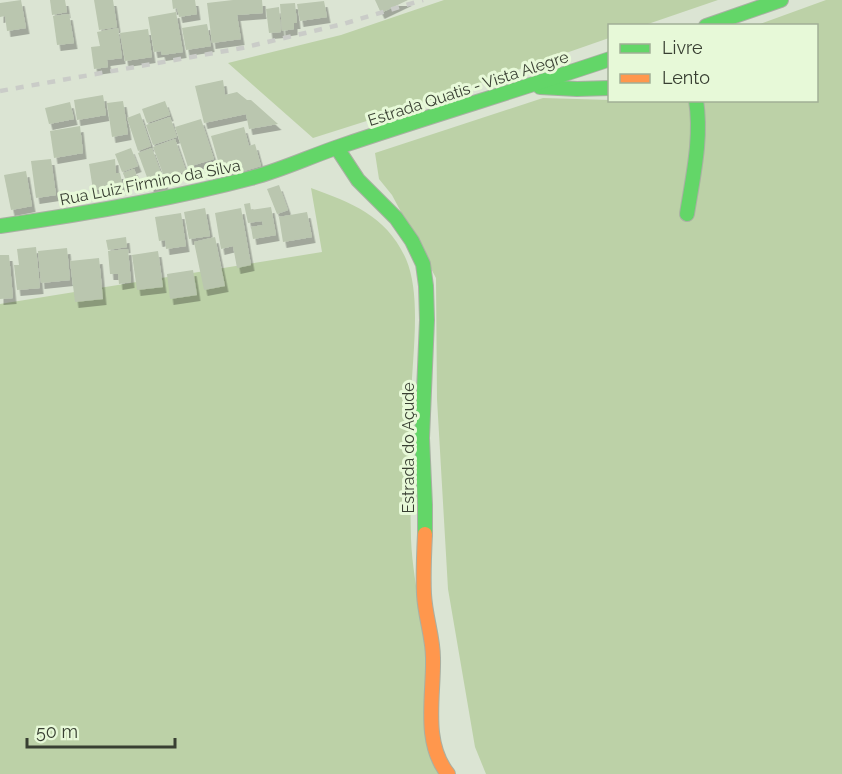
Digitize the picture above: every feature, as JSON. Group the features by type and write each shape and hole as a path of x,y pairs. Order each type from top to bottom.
{"street":[{"path":"712,24 781,0"},
{"name":"Estrada Quatis - Vista Alegre","path":"337,148 608,59"},
{"path":"527,87 608,88"},
{"path":"687,214 698,133 699,116 696,102"},
{"name":"Rua Luiz Firmino da Silva","path":"0,226 187,195 269,172 337,148"},
{"name":"Estrada do Açude","path":"337,148 358,180 396,218 412,241 423,264 427,320 422,438 425,505 424,595 434,656 430,724 442,768 448,774"}],"green space":[{"path":"444,0 718,0 648,24 608,24 608,38 417,105 313,138 228,63 341,35"},
{"path":"826,0 842,0 842,774 486,774 475,747 448,589 437,399 436,278 392,195 379,179 375,153 543,98 608,100 608,102 818,102 818,24 760,24"},
{"path":"311,188 354,206 378,222 398,244 411,274 415,309 410,487 412,549 441,774 0,774 0,304 322,252"}],"building":[{"path":"21,0 26,28 7,31 5,16 0,17 0,3"},
{"path":"50,0 65,0 67,12 52,15"},
{"path":"94,0 113,0 117,27 99,30"},
{"path":"172,0 195,0 197,14 179,17 177,8 173,9"},
{"path":"262,0 263,13 237,15 241,39 212,43 207,3"},
{"path":"375,0 408,0 381,13"},
{"path":"324,1 327,17 300,21 297,4"},
{"path":"295,3 297,23 294,23 294,29 282,31 280,4"},
{"path":"279,7 281,32 269,33 266,9"},
{"path":"176,12 183,52 162,55 161,51 154,52 148,17"},
{"path":"69,14 74,43 57,45 53,16"},
{"path":"207,24 211,46 186,50 182,28"},
{"path":"118,28 122,58 107,60 108,67 94,69 91,47 100,46 97,32"},
{"path":"148,29 152,57 125,61 120,33"},
{"path":"223,80 225,95 237,92 247,100 251,100 278,124 249,129 246,114 204,123 195,86"},
{"path":"103,95 106,115 77,120 74,100"},
{"path":"123,101 128,134 112,137 107,103"},
{"path":"165,101 170,115 147,123 142,109"},
{"path":"70,102 74,119 49,124 45,108"},
{"path":"140,113 151,146 138,151 127,118"},
{"path":"170,117 177,137 153,145 146,125"},
{"path":"201,119 214,159 188,167 175,127"},
{"path":"80,126 83,153 54,158 50,131"},
{"path":"244,127 249,146 255,144 261,166 244,171 243,165 221,171 211,136"},
{"path":"175,139 186,171 165,179 153,147"},
{"path":"131,148 138,166 122,172 115,154"},
{"path":"152,148 165,184 151,188 138,153"},
{"path":"51,159 56,195 36,198 31,161"},
{"path":"115,159 116,173 120,173 123,186 93,190 89,164"},
{"path":"134,169 138,179 127,183 123,173"},
{"path":"26,171 32,206 11,210 4,175"},
{"path":"279,185 288,210 277,214 267,189"},
{"path":"250,203 251,210 271,207 276,235 253,239 251,227 263,225 262,221 248,223 244,204"},
{"path":"205,208 210,236 189,239 184,212"},
{"path":"241,208 251,265 237,268 233,246 221,249 215,213"},
{"path":"307,212 312,237 283,242 279,217"},
{"path":"181,213 186,246 166,249 165,240 159,241 155,217"},
{"path":"126,237 127,247 108,250 106,240"},
{"path":"215,237 225,286 204,290 194,242"},
{"path":"36,247 40,288 17,290 14,265 19,265 17,249"},
{"path":"67,248 70,280 41,283 38,251"},
{"path":"128,249 131,282 119,284 118,274 110,274 108,251"},
{"path":"158,251 163,287 137,290 132,255"},
{"path":"0,255 9,255 13,298 0,299"},
{"path":"99,258 103,299 75,302 70,261"},
{"path":"193,270 197,295 170,299 167,274"}],"railway":[{"path":"0,91 242,48 343,24 423,0"}],"traffic: fast":[{"path":"712,24 781,0"},
{"path":"0,226 126,206 251,178 374,135 608,60"},
{"path":"540,87 608,88"},
{"path":"687,214 697,143 696,102"},
{"path":"337,148 358,180 396,218 412,241 423,264 427,320 422,438 425,534"}],"traffic: slow":[{"path":"425,534 424,594 433,658 432,733 440,761 448,774"}]}
